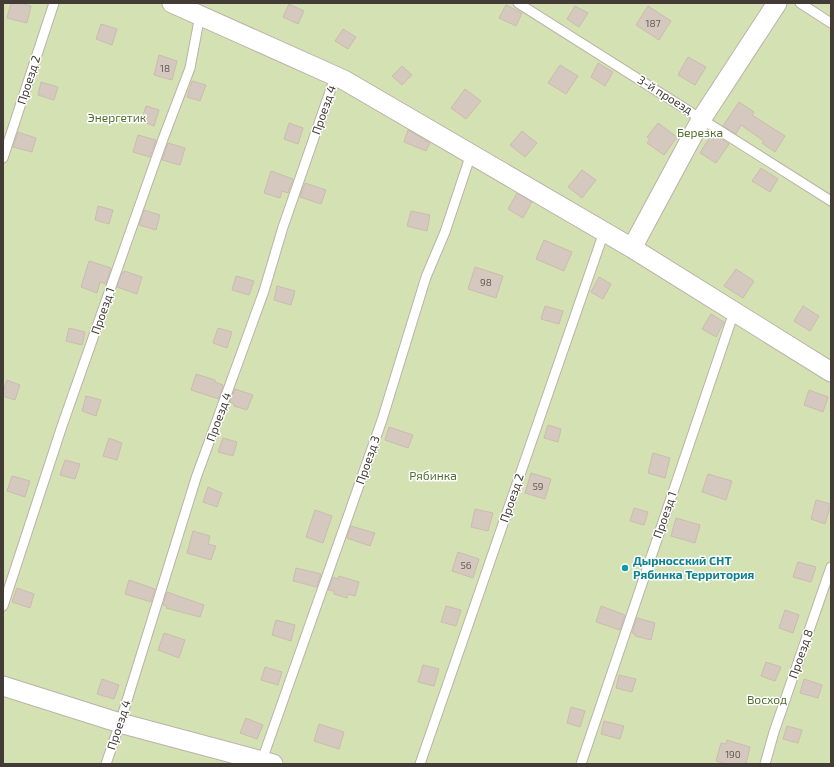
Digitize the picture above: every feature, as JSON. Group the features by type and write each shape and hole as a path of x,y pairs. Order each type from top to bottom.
{"street":[{"path":"172,3 344,80 632,248 831,372"},
{"path":"632,248 702,118 777,3"},
{"path":"3,686 120,723 265,763"}],"lane":[{"name":"Проезд 2","path":"3,158 54,3"},
{"name":"3-й проезд","path":"518,3 831,201"},
{"path":"800,3 831,23"},
{"name":"Проезд 1","path":"3,606 62,426 163,139 190,68 200,15"},
{"name":"Проезд 4","path":"106,764 196,478 264,291 283,227 334,80 344,80"},
{"name":"Проезд 3","path":"265,763 382,420 426,277 445,232 471,154"},
{"name":"Проезд 2","path":"420,764 604,232"},
{"name":"Проезд 1","path":"581,764 734,312"},
{"name":"Проезд 8","path":"766,764 774,732 831,567"}],"green space":[{"path":"3,3 831,3 831,764 3,764"}],"building":[{"path":"11,3 20,3 31,6 27,23 7,18"},
{"path":"289,4 304,11 298,24 283,17"},
{"path":"506,5 522,13 516,26 499,18"},
{"path":"575,6 588,13 579,27 567,19"},
{"path":"648,6 671,21 659,40 636,25"},
{"path":"101,24 117,29 112,45 96,39"},
{"path":"343,29 356,37 348,49 335,41"},
{"path":"159,55 177,61 172,80 154,75"},
{"path":"688,57 706,67 695,85 678,75"},
{"path":"598,63 613,72 605,86 591,77"},
{"path":"560,65 578,76 566,94 548,83"},
{"path":"402,66 412,75 402,85 392,76"},
{"path":"192,81 206,85 200,101 187,97"},
{"path":"41,82 58,87 54,100 38,95"},
{"path":"465,89 481,101 466,119 451,108"},
{"path":"739,102 754,112 752,115 785,136 775,152 762,143 764,141 741,125 736,134 723,126"},
{"path":"146,106 159,110 154,126 141,121"},
{"path":"289,123 303,128 298,144 284,139"},
{"path":"658,123 677,137 664,155 647,143 650,139 647,137"},
{"path":"408,130 430,143 426,151 404,142"},
{"path":"522,131 537,143 525,157 510,145"},
{"path":"18,132 36,138 32,152 13,147"},
{"path":"138,135 156,140 150,157 133,152"},
{"path":"716,135 729,144 716,163 700,153 710,137 714,139"},
{"path":"168,143 185,148 180,165 162,160"},
{"path":"761,168 778,179 770,192 752,181"},
{"path":"582,170 596,180 582,198 568,187"},
{"path":"271,171 293,179 288,193 282,191 280,198 264,193"},
{"path":"305,183 326,190 321,204 300,197"},
{"path":"517,193 532,202 523,218 508,209"},
{"path":"98,206 113,210 109,224 95,220"},
{"path":"144,210 160,215 156,230 139,225"},
{"path":"411,211 430,215 427,231 407,226"},
{"path":"544,240 572,252 564,271 536,259"},
{"path":"89,261 111,268 106,284 100,282 97,293 81,287"},
{"path":"475,267 503,276 496,298 468,289"},
{"path":"736,269 754,281 743,298 724,286"},
{"path":"124,271 142,277 137,294 117,287 122,272 124,273"},
{"path":"236,276 254,281 249,295 232,290"},
{"path":"599,277 611,284 603,299 591,292"},
{"path":"277,286 295,291 291,305 274,300"},
{"path":"545,306 563,311 559,324 541,319"},
{"path":"803,306 819,316 810,331 794,321"},
{"path":"711,314 724,322 716,337 702,329"},
{"path":"69,328 85,332 82,345 66,341"},
{"path":"218,328 232,332 227,348 213,343"},
{"path":"196,374 215,380 215,382 223,385 219,399 191,390"},
{"path":"7,380 20,385 15,400 3,396 3,391"},
{"path":"235,389 253,395 247,410 234,406 234,404 230,402"},
{"path":"809,390 828,397 823,412 804,405"},
{"path":"86,396 101,400 96,416 82,411"},
{"path":"548,425 561,429 558,442 544,438"},
{"path":"389,427 413,435 408,448 385,440"},
{"path":"109,438 122,443 117,460 103,456"},
{"path":"223,438 237,442 233,456 218,452"},
{"path":"653,453 670,458 665,478 648,473"},
{"path":"65,460 80,464 75,479 60,475"},
{"path":"531,473 551,479 545,499 525,493"},
{"path":"708,474 732,481 726,500 702,492"},
{"path":"12,476 30,481 25,497 7,491"},
{"path":"208,487 222,493 217,507 203,502"},
{"path":"816,500 831,504 825,524 811,519"},
{"path":"634,508 648,512 644,525 630,521"},
{"path":"475,509 493,513 488,531 471,527"},
{"path":"315,510 332,516 323,543 306,537"},
{"path":"676,518 700,525 695,543 671,536"},
{"path":"351,526 375,533 370,546 347,538"},
{"path":"193,531 210,536 208,544 216,546 211,560 187,553"},
{"path":"458,552 479,559 473,578 452,571"},
{"path":"798,562 816,567 811,582 793,577"},
{"path":"296,568 321,574 317,587 293,581"},
{"path":"339,576 359,582 355,596 348,594 347,598 334,594 334,591 328,590 333,577 338,579"},
{"path":"129,580 155,589 151,602 125,594"},
{"path":"17,588 34,594 30,608 12,602"},
{"path":"167,592 204,605 200,617 166,608 167,606 163,605"},
{"path":"446,606 461,610 456,626 441,622"},
{"path":"601,606 625,615 620,630 596,622"},
{"path":"785,610 799,615 793,633 779,628"},
{"path":"637,618 655,623 651,640 635,636 635,634 632,633"},
{"path":"276,620 295,625 291,641 272,635"},
{"path":"164,633 185,640 179,658 158,650"},
{"path":"766,662 781,667 775,681 761,676"},
{"path":"423,665 439,669 434,686 418,682"},
{"path":"265,667 282,672 278,685 261,680"},
{"path":"619,675 636,679 632,692 616,688"},
{"path":"102,679 119,685 114,699 97,694"},
{"path":"804,679 822,685 818,698 800,693"},
{"path":"571,707 585,711 580,727 567,723"},
{"path":"246,718 263,725 257,739 240,733"},
{"path":"604,721 624,726 620,739 601,734"},
{"path":"319,724 344,732 339,749 314,741"},
{"path":"787,726 802,730 798,743 783,739"},
{"path":"727,740 750,747 746,764 726,764 716,761 721,743 726,744"}],"place":[{"name":"Дырносский СНТ Рябинка Территория","path":"625,568"}],"park label":[{"name":"Энергетик","path":"117,118"},
{"name":"Березка","path":"700,133"},
{"name":"Рябинка","path":"433,476"},
{"name":"Восход","path":"767,700"}]}
